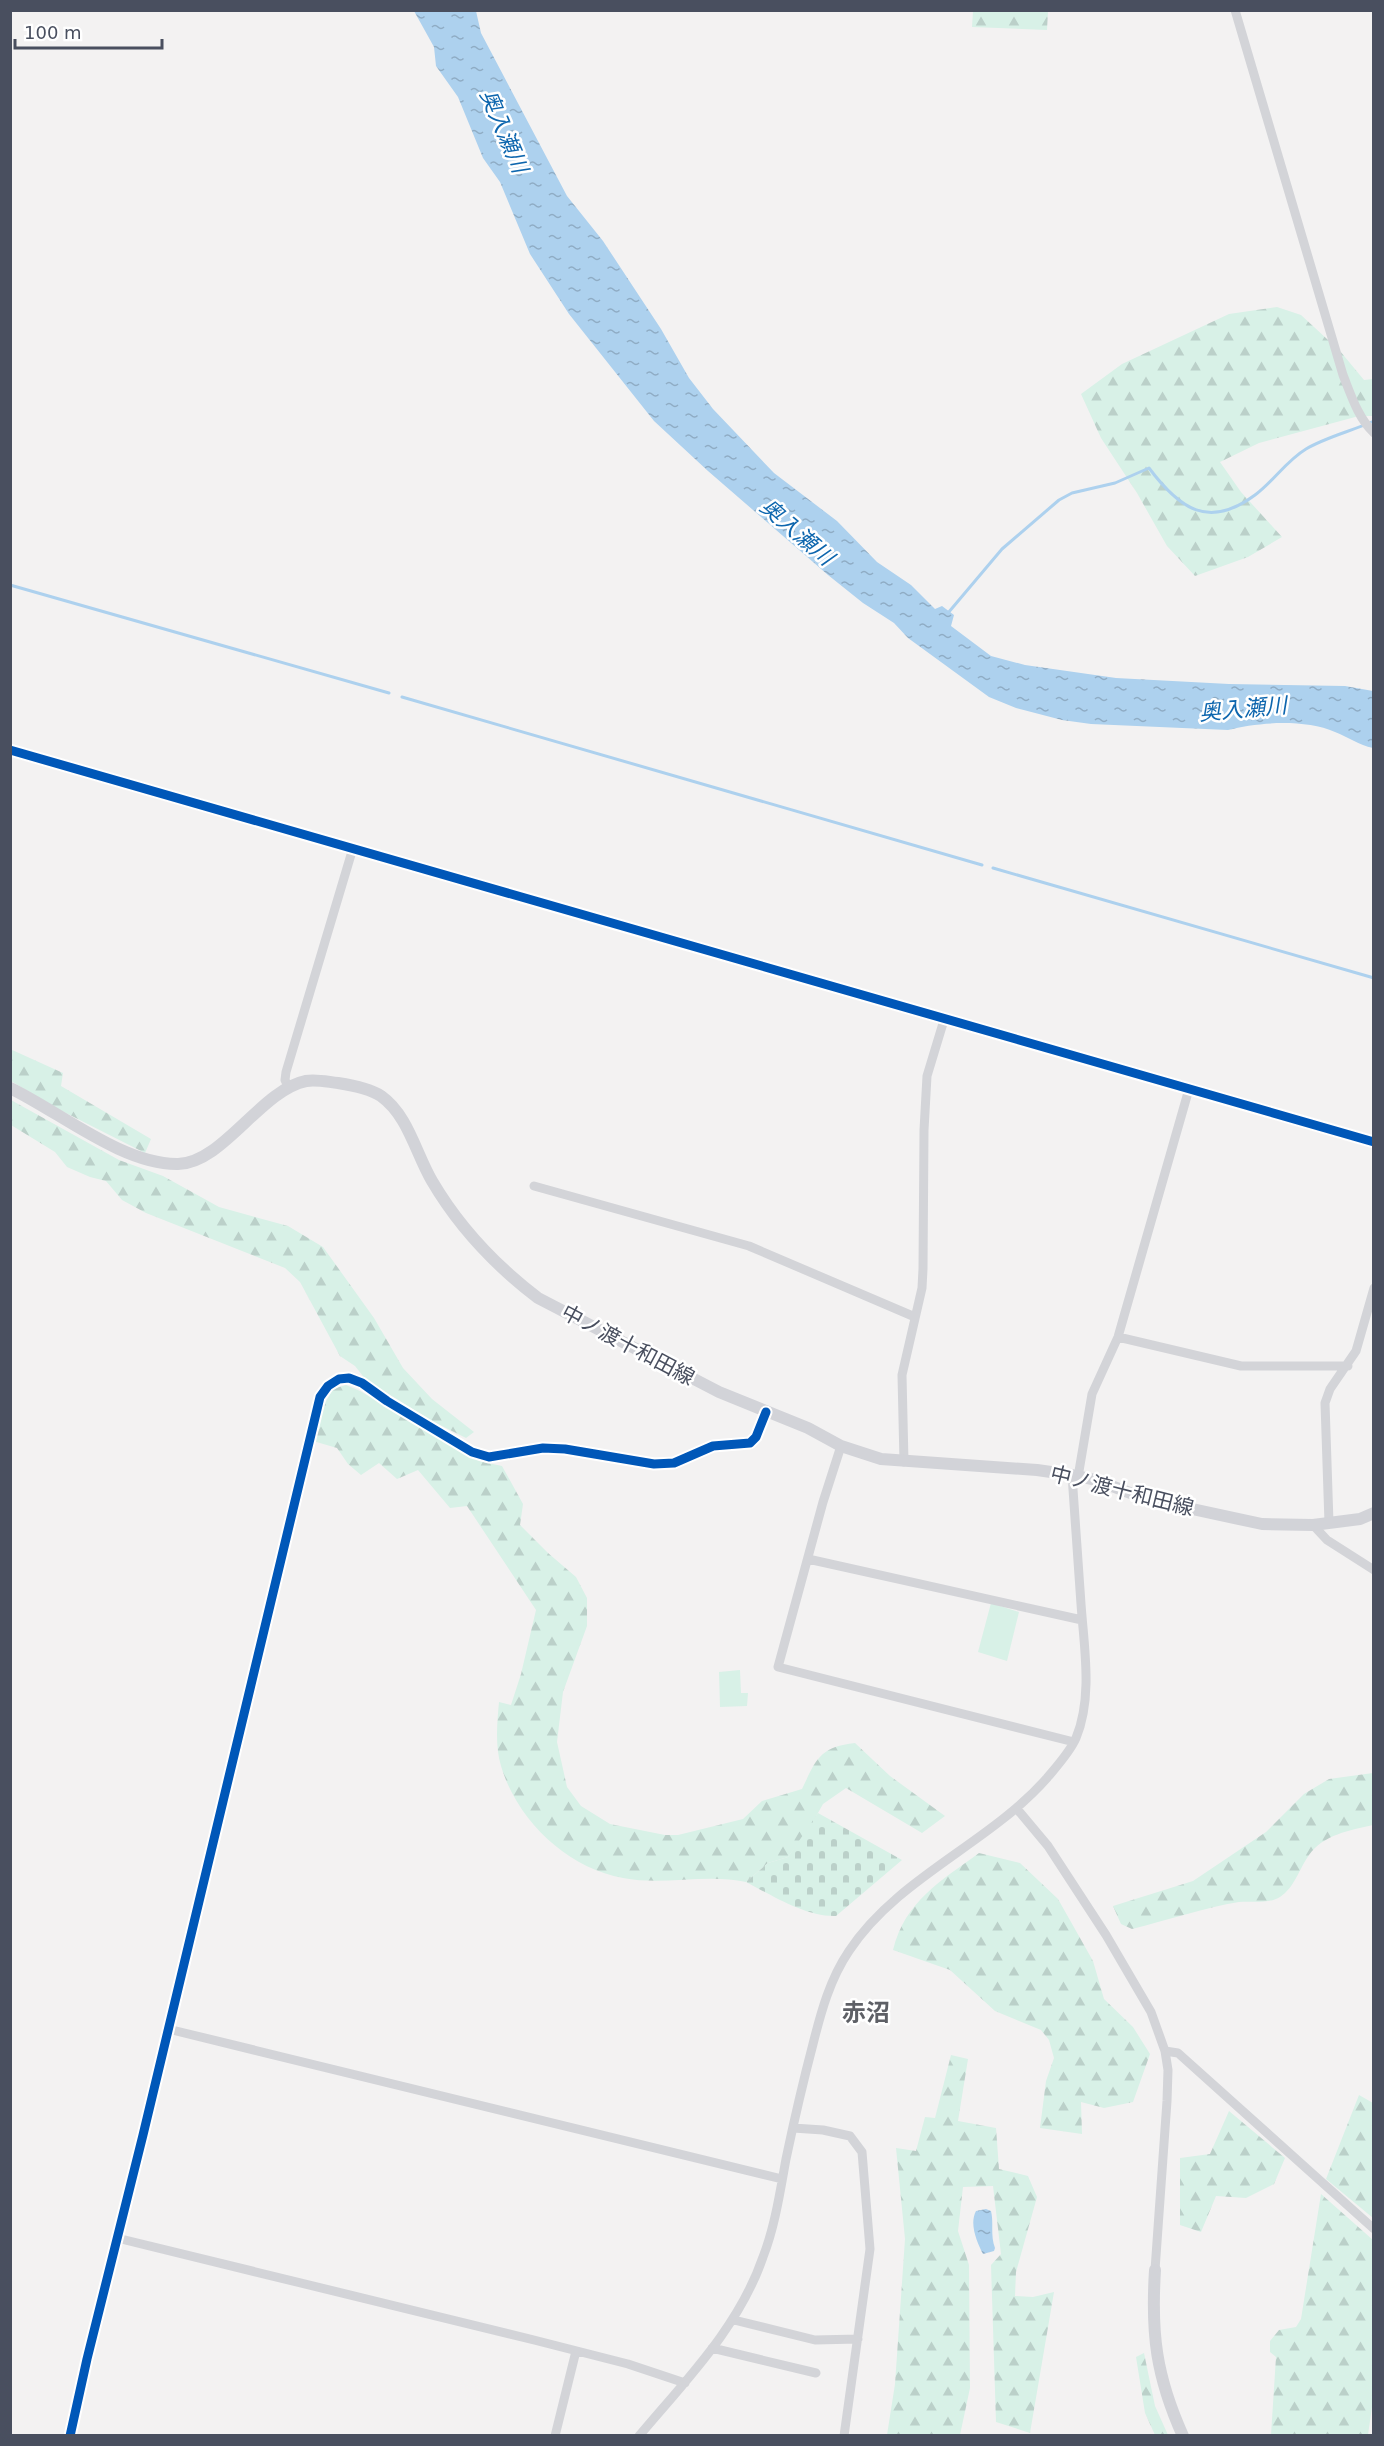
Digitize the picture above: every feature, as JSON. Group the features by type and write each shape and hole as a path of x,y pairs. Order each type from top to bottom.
{"street":[{"path":"1235,10 1343,375 1366,426 1374,433"},
{"path":"10,750 1374,1142"},
{"path":"289,1088 285,1080 286,1072 353,848"},
{"path":"904,1462 902,1375 924,1269 924,1130 927,1076 944,1020"},
{"name":"中ノ渡十和田線","path":"10,1088 79,1127 147,1161 182,1164 202,1158 289,1088 312,1080 347,1084 381,1095 399,1116 430,1179 452,1214 476,1242 538,1298 719,1392 808,1428 841,1446 880,1459 1007,1468 1075,1476 1096,1480 1146,1499 1248,1521 1313,1525 1360,1519 1374,1514"},
{"path":"639,2436 685,2383 734,2320 754,2282 764,2256 822,2008 849,1951 871,1923 903,1894 1017,1809 1057,1767 1074,1742 1085,1696 1075,1476 1092,1394 1118,1337 1189,1089"},
{"path":"534,1186 749,1246 915,1317"},
{"path":"1329,1523 1325,1403 1330,1389 1348,1366 1356,1351 1374,1288"},
{"path":"1118,1337 1241,1366 1348,1366"},
{"path":"70,2436 320,1397 328,1386 349,1378 362,1383 387,1401 472,1452 489,1457 543,1448 565,1449 654,1464 674,1463 713,1446 750,1443 756,1437 766,1412"},
{"path":"841,1446 823,1502 778,1667 1074,1742"},
{"path":"1313,1525 1327,1540 1374,1570"},
{"path":"808,1559 1082,1620"},
{"path":"1017,1809 1048,1846 1100,1926 1151,2012 1165,2051 1168,2070 1167,2101 1153,2309 1159,2373 1183,2436"},
{"path":"168,2030 782,2180"},
{"path":"1165,2051 1178,2053 1374,2229"},
{"path":"793,2128 823,2130 850,2136 862,2152 870,2249 843,2436"},
{"path":"117,2238 628,2364 685,2383"},
{"path":"734,2320 815,2340 858,2339"},
{"path":"712,2348 816,2373"},
{"path":"555,2436 576,2351"}],"green space":[{"path":"973,11 1048,11 1047,30 972,27"},
{"path":"1277,307 1301,315 1340,351 1364,380 1373,379 1373,416 1359,416 1259,443 1220,462 1241,492 1282,537 1248,557 1195,576 1167,546 1137,493 1101,438 1081,394 1122,364 1229,314"},
{"path":"10,1049 63,1073 61,1086 151,1139 145,1153 60,1110 11,1081"},
{"path":"11,1100 119,1160 163,1176 219,1207 288,1226 323,1247 374,1318 403,1368 432,1399 474,1432 466,1438 432,1421 366,1380 355,1366 340,1356 300,1282 285,1268 146,1213 122,1200 106,1181 67,1167 55,1152 11,1125"},
{"path":"346,1385 479,1461 502,1466 523,1504 520,1525 576,1577 587,1598 587,1626 563,1692 557,1742 567,1787 581,1806 610,1824 665,1835 678,1835 743,1819 762,1801 802,1789 820,1757 834,1748 855,1743 890,1776 945,1816 922,1833 846,1788 823,1804 809,1829 788,1857 768,1863 746,1882 716,1879 654,1881 623,1878 602,1873 564,1852 532,1823 519,1805 501,1766 498,1751 499,1702 511,1705 536,1610 467,1506 450,1508 418,1470 397,1479 379,1463 361,1475 348,1464 337,1448 313,1441 325,1403 333,1389"},
{"path":"991,1603 1019,1612 1007,1661 978,1652"},
{"path":"740,1670 741,1693 748,1693 747,1706 720,1707 719,1672"},
{"path":"1373,1773 1373,1825 1338,1834 1315,1848 1293,1883 1280,1897 1266,1901 1226,1904 1132,1929 1121,1924 1113,1906 1193,1881 1266,1832 1304,1794 1329,1779"},
{"path":"818,1813 902,1860 836,1916 801,1909 746,1882 768,1863 788,1857"},
{"path":"979,1853 1020,1863 1058,1899 1093,1961 1104,1999 1133,2027 1150,2054 1133,2102 1104,2108 1081,2102 1082,2134 1040,2128 1046,2081 1054,2058 1049,2040 1041,2030 995,2011 950,1970 893,1950 906,1918 915,1905 938,1883"},
{"path":"951,2055 968,2059 958,2121 996,2128 999,2169 1028,2176 1037,2197 1016,2272 1015,2296 1033,2297 1054,2292 1030,2433 996,2422 991,2265 1001,2254 993,2186 963,2187 958,2231 969,2265 970,2388 960,2435 887,2435 895,2384 905,2239 896,2148 916,2151 925,2117 935,2118"},
{"path":"1359,2095 1373,2103 1373,2218 1326,2179"},
{"path":"1229,2111 1285,2158 1274,2184 1246,2198 1216,2196 1201,2232 1180,2225 1180,2158 1210,2154"},
{"path":"1321,2194 1373,2240 1374,2393 1368,2435 1271,2435 1276,2357 1270,2352 1270,2341 1279,2330 1296,2327 1301,2319"},
{"path":"1144,2353 1155,2406 1168,2435 1155,2435 1145,2413 1136,2357"}],"water":[{"name":"奥入瀬川","path":"414,11 476,11 481,33 567,196 603,241 661,329 689,378 713,409 774,473 837,521 877,562 911,585 935,609 942,606 954,615 951,626 991,656 1025,665 1116,678 1229,684 1345,686 1373,691 1373,748 1340,734 1310,725 1282,723 1228,730 1091,724 1062,720 1016,708 989,697 908,638 894,623 863,603 828,575 654,421 569,314 530,254 500,182 483,158 458,97 436,66 434,47"},
{"path":"986,2209 991,2211 995,2248 994,2251 983,2254 976,2239 973,2222 976,2211"}],"waterway":[{"path":"948,613 1002,549 1059,500 1072,493 1115,483 1149,468 1160,482 1183,503 1196,510 1223,511 1238,506 1255,495 1292,459 1306,449 1374,421"},
{"path":"10,585 389,693"},
{"path":"402,697 982,865"},
{"path":"993,868 1374,978"}],"cycle path":[{"path":"10,750 1374,1142"},
{"path":"70,2436 320,1397 328,1386 339,1379 349,1378 362,1383 387,1401 472,1452 489,1457 543,1448 565,1449 654,1464 674,1463 713,1446 750,1443 756,1437 766,1412"}],"district":[{"name":"赤沼","path":"866,2013"}]}
